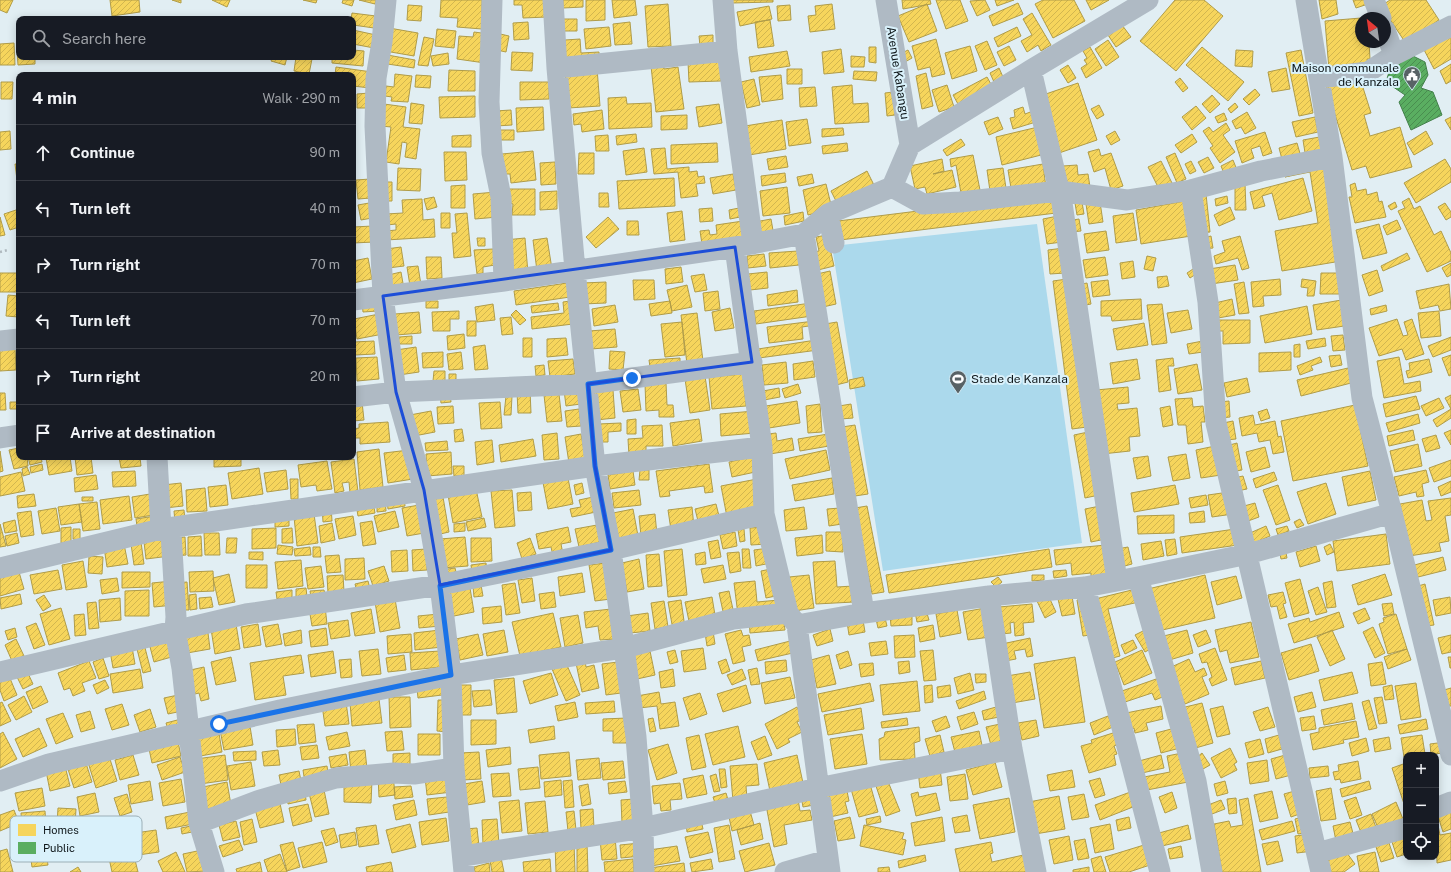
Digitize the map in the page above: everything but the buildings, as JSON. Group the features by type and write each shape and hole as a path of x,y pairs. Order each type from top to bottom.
{"street":[{"path":"386,0 382,42 376,78 375,126 383,296 396,392 424,490 440,586 451,675 454,768 463,864 643,828 818,788 1012,748"},
{"path":"492,0 489,102 492,153 501,197 504,281"},
{"path":"553,0 557,68 575,270 588,384 595,466 611,550 636,737 643,828 644,872"},
{"path":"724,0 752,362 762,447 764,514 793,619 829,866 785,872"},
{"name":"Avenue Kabangu","path":"886,0 910,146"},
{"path":"356,300 504,281 744,246 804,234 828,214 892,188 910,146 1031,70 1148,0"},
{"path":"1306,0 1332,157 1362,398 1392,513 1451,755"},
{"path":"1374,0 1379,12"},
{"path":"1319,78 1368,72 1394,55 1451,26"},
{"path":"1391,47 1394,55"},
{"path":"557,68 727,51"},
{"path":"1031,70 1059,191 1117,580"},
{"path":"892,188 923,204 960,202 1059,191 1127,200 1191,190 1261,171 1332,157"},
{"path":"1191,190 1208,302 1216,423 1248,554 1319,863 1403,829"},
{"path":"828,214 834,242"},
{"path":"804,234 864,613"},
{"path":"0,341 16,339"},
{"path":"356,396 396,392 588,384 752,362"},
{"path":"0,438 16,435"},
{"path":"0,568 161,529 595,466 762,447"},
{"path":"156,460 161,529"},
{"path":"0,781 49,764 188,731 451,675 624,648 733,619 793,619 864,613 989,596 1086,586 1138,577 1248,554 1392,513"},
{"path":"0,672 246,614 440,586 611,550 764,514"},
{"path":"161,529 170,534 176,617 175,630 182,668 198,823 214,872"},
{"path":"1138,577 1196,781 1212,872"},
{"path":"1086,586 1160,872"},
{"path":"989,596 1012,748 1036,872"},
{"path":"198,823 260,800 336,778 394,773 414,774 454,768"},
{"path":"1439,807 1451,802"}],"path":[{"path":"0,252 8,250"}],"highlighted area":[{"path":"735,247 752,362 588,384 595,466 611,550 440,585 424,490 396,392 383,296"}],"shaded area":[{"name":"Stade de Kanzala","path":"1037,224 1082,543 883,571 832,246"}],"place":[{"name":"Maison communale de Kanzala","path":"1412,90"},
{"name":"Stade de Kanzala","path":"958,394"}],"route":[{"path":"219,724 451,675 440,586 611,550 595,466 588,384 632,378"}]}
